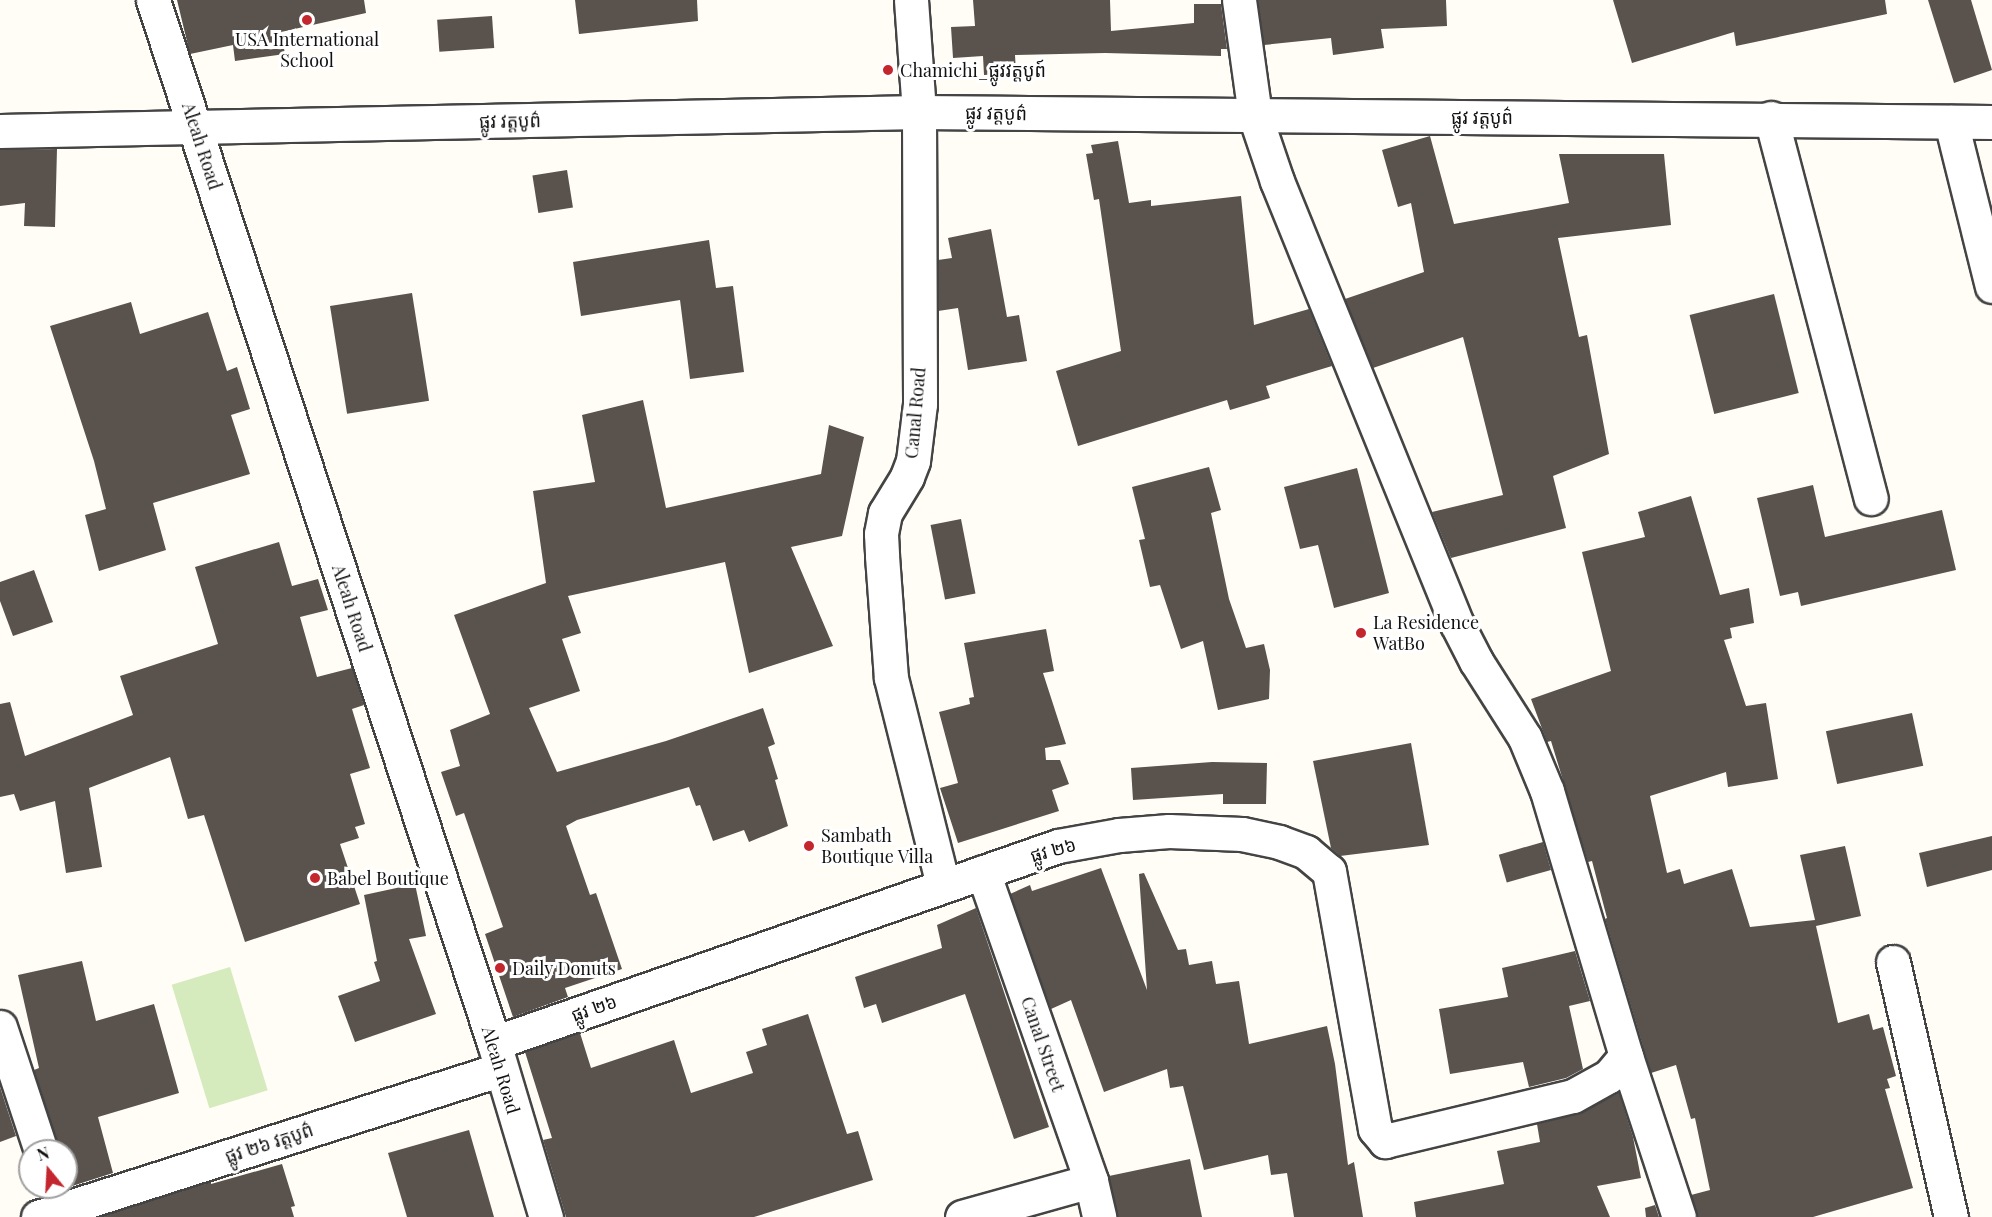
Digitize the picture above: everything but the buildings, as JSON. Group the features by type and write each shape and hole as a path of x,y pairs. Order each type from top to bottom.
{"street":[{"name":"Aleah Road","path":"153,0 497,1056 546,1217"},
{"name":"Canal Road","path":"911,0 919,112 920,404 913,461 907,477 885,513 881,534 891,678 943,885"},
{"path":"1239,0 1255,116 1277,181 1457,624 1476,661 1525,738 1547,791 1626,1056 1679,1217"},
{"name":"ផ្លូវ វត្តបូព៌","path":"0,130 196,128 919,112 1770,118 1992,122"},
{"path":"1770,118 1871,498"},
{"path":"1951,122 1992,286"},
{"name":"ផ្លូវ ២៦","path":"497,1056 943,885 1058,846 1119,835 1170,831 1242,834 1279,842 1306,852 1329,871 1375,1129 1385,1142 1573,1096 1609,1076 1626,1056"},
{"name":"Canal Street","path":"983,872 1091,1181 1099,1217"},
{"path":"1893,962 1951,1217"},
{"path":"0,1027 37,1139"},
{"name":"ផ្លូវ ២៦ វត្តបូព៌","path":"51,1204 497,1056"},
{"path":"962,1217 1091,1181"}],"green space":[{"path":"230,967 268,1090 209,1108 172,985"}],"place":[{"name":"USA International School","path":"307,20"},
{"name":"Chamichi_ផ្លូវវត្តបូព៍","path":"888,70"},
{"name":"La Residence WatBo","path":"1361,633"},
{"name":"Sambath Boutique Villa","path":"809,846"},
{"name":"Babel Boutique","path":"315,878"},
{"name":"Daily Donuts","path":"500,968"}]}
